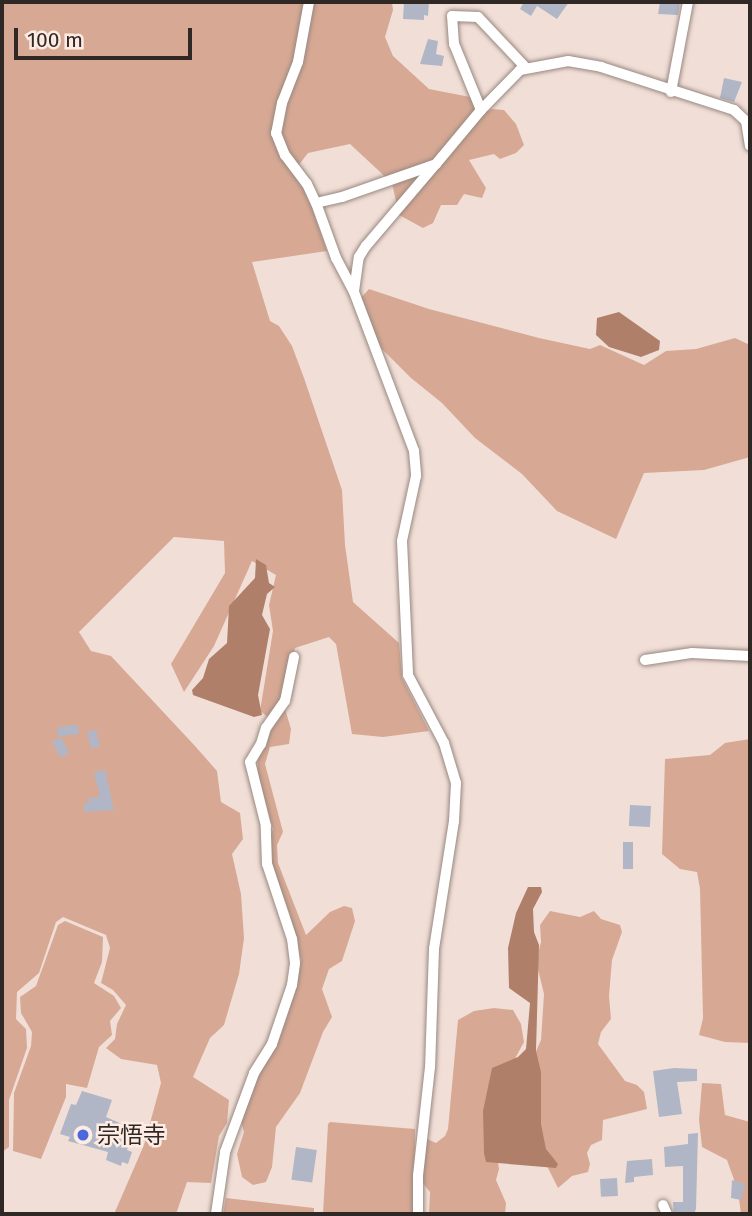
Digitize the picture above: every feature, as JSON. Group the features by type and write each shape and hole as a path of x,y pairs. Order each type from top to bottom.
{"street":[{"path":"309,2 298,62 282,103 276,133 285,155 307,184 316,203 336,258 354,292 414,451 416,476 402,541 408,675 444,743 456,783 454,821 434,949 430,1067 418,1176 418,1214"},
{"path":"671,92 688,2"},
{"path":"481,110 454,44 452,16 478,17 526,68"},
{"path":"354,292 359,257 366,246 481,110 526,68 576,61 734,110 746,121 750,146"},
{"path":"316,203 342,197 436,164"},
{"path":"645,660 692,653 750,656"},
{"path":"216,1214 225,1152 254,1073 272,1044 292,985 295,963 292,939 267,864 266,826 250,761 261,744 265,728 285,701 294,657"}],"shaded area":[{"path":"2,2 392,2 393,10 385,37 393,56 429,89 470,97 483,113 492,109 504,110 516,124 524,145 516,153 500,159 494,154 469,160 486,188 482,198 464,194 457,205 441,205 433,223 423,228 399,215 392,183 350,144 308,153 298,166 327,251 252,262 270,321 279,326 292,346 342,490 345,545 353,602 399,643 402,678 429,731 383,737 352,734 336,644 329,637 295,648 283,702 291,729 289,744 270,747 265,764 283,832 277,845 278,863 306,935 330,912 344,906 352,908 355,921 342,961 329,969 322,989 332,1017 323,1032 300,1093 276,1127 272,1167 266,1182 253,1185 242,1177 237,1154 244,1132 241,1121 301,960 290,914 270,863 268,843 273,829 257,775 258,759 269,734 269,718 260,711 273,631 269,605 276,575 252,561 214,646 184,692 171,664 225,573 224,541 174,537 79,632 91,651 111,656 195,746 217,771 221,802 240,813 243,839 232,854 241,894 244,938 239,974 224,1025 210,1038 193,1077 229,1100 227,1123 219,1136 211,1183 187,1182 176,1214 114,1214 144,1145 161,1083 157,1065 121,1059 106,1048 115,1039 117,1024 126,1005 113,990 101,983 110,948 106,935 63,917 56,922 39,973 17,992 16,1019 26,1029 27,1048 9,1100 9,1147 2,1152"},
{"path":"369,289 429,309 539,338 590,349 600,345 644,365 666,351 696,349 735,338 750,345 750,457 704,470 644,473 616,539 557,511 522,474 475,438 442,403 411,378 382,349 372,333 360,299"},
{"path":"619,312 660,341 659,350 641,357 609,347 596,335 597,318"},
{"path":"256,559 266,565 269,583 275,587 267,594 262,615 270,629 258,695 262,715 254,717 193,695 192,690 203,678 209,659 227,643 229,606 255,578"},
{"path":"750,739 750,1043 725,1042 699,1035 703,1018 700,889 697,872 680,869 662,854 665,759 710,755 725,743"},
{"path":"528,887 541,887 542,892 533,909 534,932 539,945 536,1051 541,1072 541,1124 546,1149 558,1164 556,1168 486,1162 484,1153 483,1111 492,1068 518,1057 526,1049 530,1003 509,988 508,948 516,913"},
{"path":"550,911 580,917 594,911 601,919 620,925 622,932 612,960 609,996 611,1019 601,1032 598,1044 625,1081 637,1085 644,1092 647,1109 603,1120 602,1140 591,1145 587,1153 590,1164 588,1172 572,1176 558,1188 544,1160 530,1065 541,1040 544,994 536,961 541,942 540,925"},
{"path":"65,921 103,937 102,962 94,983 114,996 121,1008 110,1021 112,1035 99,1047 87,1088 66,1084 66,1097 41,1159 13,1151 14,1093 31,1046 32,1032 21,1013 20,997 36,986 58,925"},
{"path":"494,1008 513,1010 521,1024 524,1042 510,1068 496,1149 499,1169 496,1180 506,1203 505,1214 429,1214 430,1192 422,1182 425,1138 436,1143 445,1136 448,1129 458,1020 474,1011"},
{"path":"702,1083 721,1084 725,1115 750,1122 750,1214 741,1214 738,1191 727,1160 702,1147 699,1120"},
{"path":"330,1122 415,1129 414,1214 323,1214"},
{"path":"226,1198 314,1208 314,1214 223,1214"}],"building":[{"path":"404,2 429,2 428,16 424,15 424,20 403,19"},
{"path":"524,2 569,2 557,19 537,6 531,16 520,9"},
{"path":"660,2 680,2 678,15 658,14"},
{"path":"428,39 438,41 436,54 444,56 442,66 420,64"},
{"path":"724,78 742,82 734,102 720,98"},
{"path":"78,725 79,734 58,736 57,727"},
{"path":"96,730 100,747 91,749 87,732"},
{"path":"61,737 69,753 60,758 52,742"},
{"path":"105,770 114,810 84,812 84,803 89,803 89,798 100,797 94,772"},
{"path":"630,805 651,806 650,827 629,826"},
{"path":"623,842 633,842 633,869 623,869"},
{"path":"697,1069 697,1081 677,1082 682,1114 659,1117 653,1071"},
{"name":"宗悟寺","path":"82,1091 112,1100 106,1117 122,1124 117,1137 130,1142 127,1150 132,1152 128,1164 122,1162 121,1166 106,1160 108,1152 68,1141 70,1137 60,1134 71,1104 76,1105"},
{"path":"698,1133 696,1209 694,1214 674,1214 673,1202 683,1202 683,1166 665,1167 664,1147 688,1144 688,1134"},
{"path":"296,1147 317,1150 312,1183 291,1180"},
{"path":"652,1159 653,1175 634,1177 634,1182 625,1183 627,1161"},
{"path":"617,1178 618,1196 601,1197 600,1179"},
{"path":"732,1180 745,1184 741,1200 731,1198"}],"place":[{"name":"宗悟寺","path":"83,1135"}]}
